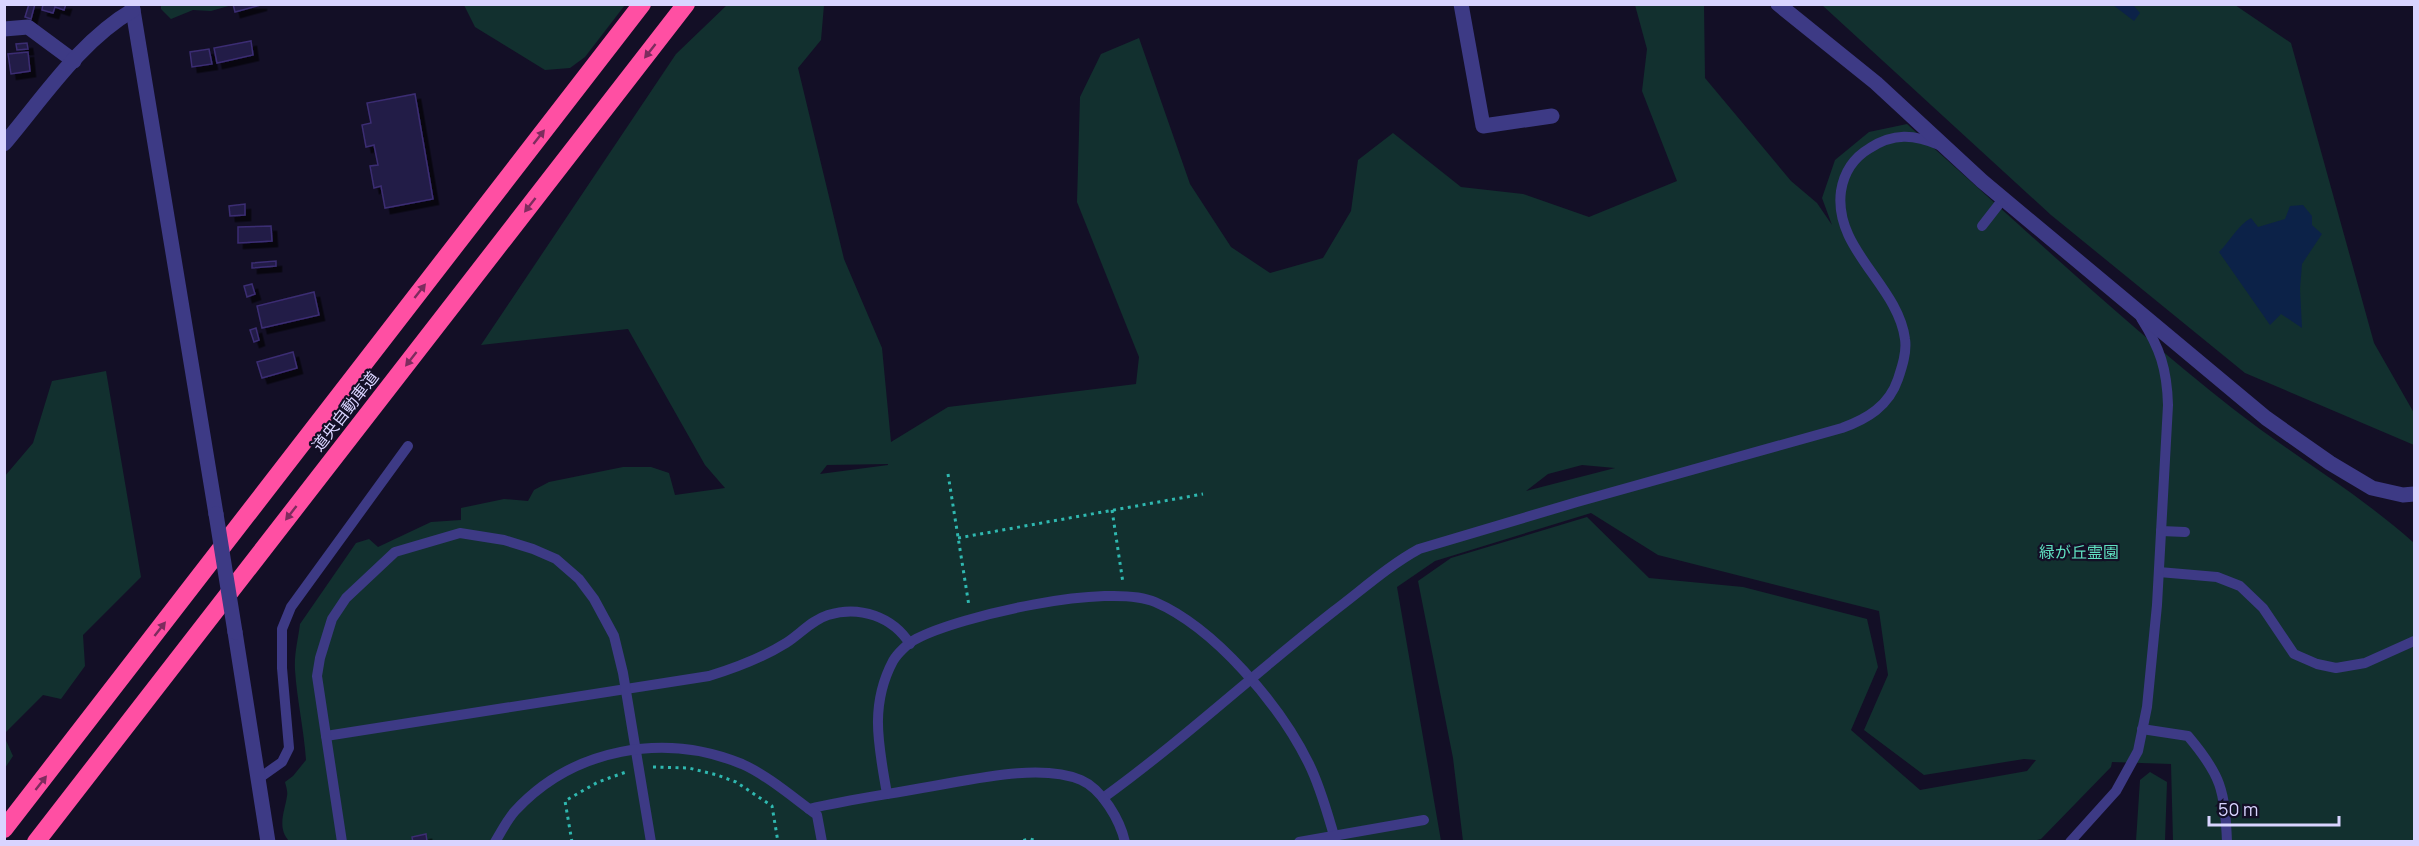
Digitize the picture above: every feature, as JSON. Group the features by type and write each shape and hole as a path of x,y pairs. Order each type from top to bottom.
{"highway":[{"name":"道央自動車道","path":"4,829 642,4"},
{"name":"道央自動車道","path":"36,842 686,4"}],"street":[{"path":"1461,4 1483,126 1552,116"},
{"path":"1778,4 1876,83 2003,199 2266,418 2330,463 2372,488 2403,495 2415,494"},
{"path":"4,144 74,61 110,24 132,7 268,842"},
{"path":"4,29 28,27 74,61"}],"lane":[{"path":"1103,798 1400,559 1419,549 1557,507 1842,428 1867,418 1877,410 1895,388 1903,364 1905,340 1898,314 1851,240 1842,220 1840,203 1843,177 1850,165 1864,151 1880,141 1900,135 1920,137 1946,148"},
{"path":"1982,226 2003,199"},
{"path":"2070,842 2116,791 2138,751 2151,667 2168,436 2168,389 2158,345 2136,310"},
{"path":"258,779 282,762 289,748 282,668 282,629 291,607 408,446"},
{"path":"2161,531 2185,532"},
{"path":"342,842 317,676 332,619 346,598 395,552 460,533 504,540 556,559 579,579 594,599 614,636 637,749 651,842"},
{"path":"2159,572 2217,577 2240,586 2262,608 2294,654 2317,664 2336,668 2365,663 2415,641"},
{"path":"887,794 876,719 881,690 894,659 914,640 971,620 1061,600 1125,596 1152,601 1187,618 1250,679 1269,701 1309,765 1335,838"},
{"path":"326,736 709,676 748,663 786,643 811,624 828,615 848,612 881,616 897,627 910,644"},
{"path":"2142,729 2188,736 2203,753 2217,773 2222,789 2227,842"},
{"path":"495,842 515,812 553,779 597,757 646,747 696,750 743,765 817,816 822,842"},
{"path":"809,809 1010,773 1064,774 1083,780 1103,798 1125,842"},
{"path":"1299,842 1335,838 1424,820"}],"path":[{"path":"948,474 971,620"},
{"path":"958,538 1203,494"},
{"path":"1112,510 1125,596"},
{"path":"572,842 565,801 597,782 640,769 664,766 689,768 736,782 772,806 778,842"},
{"path":"1016,842 1030,839 1040,842"}],"green space":[{"path":"161,4 232,5 211,11 193,10 171,19 161,9"},
{"path":"464,5 625,5 585,57 570,68 545,70 475,27"},
{"name":"緑が丘霊園","path":"727,5 824,5 821,40 798,68 844,259 882,348 891,442 948,407 1136,384 1139,357 1077,202 1080,97 1101,54 1139,38 1190,184 1231,247 1270,273 1323,258 1351,211 1358,160 1393,133 1461,187 1523,194 1589,217 1677,181 1642,91 1647,49 1635,5 1704,5 1705,78 1791,181 1817,203 1832,225 1822,198 1835,160 1869,132 1907,124 2108,304 2190,374 2255,425 2370,507 2414,543 2414,841 2173,841 2171,764 2112,762 2111,767 2041,839 2033,841 1463,841 1453,758 1418,581 1451,558 1587,517 1649,578 1743,587 1867,619 1878,667 1851,730 1920,790 2027,771 2036,760 2024,759 1924,775 1864,730 1888,675 1879,611 1658,555 1591,513 1435,561 1397,587 1441,841 290,842 282,825 287,794 285,782 306,760 295,670 300,624 356,543 369,539 378,547 431,522 461,520 461,508 504,499 528,501 534,490 549,482 623,467 651,467 669,473 675,495 725,488 705,465 628,329 481,345 676,54","holes":["827,465 888,465 820,474","1582,465 1615,468 1526,491 1548,474"]},
{"path":"1822,5 2235,5 2291,43 2374,343 2414,413 2414,445 2245,373 2051,215"},
{"path":"106,371 141,577 83,635 85,666 61,699 43,695 5,733 5,476 33,443 52,381"},
{"path":"4,736 13,756 5,768 4,768"},
{"path":"2150,772 2167,782 2165,841 2136,841 2140,780"}],"water":[{"path":"2113,5 2133,5 2140,13 2134,21"},
{"path":"2303,205 2312,216 2312,225 2322,234 2302,264 2300,289 2302,328 2281,314 2270,325 2219,252 2238,229 2251,218 2258,227 2285,219 2290,206"}],"building":[{"path":"29,4 35,4 31,19 25,17"},
{"path":"43,4 66,4 64,10 55,7 53,13 42,10"},
{"path":"233,4 261,4 261,5 235,12"},
{"path":"251,41 253,55 217,63 214,48"},
{"path":"27,43 28,49 17,50 16,44"},
{"path":"209,49 212,64 192,67 190,52"},
{"path":"28,52 30,71 11,74 8,54"},
{"path":"415,94 433,199 385,208 381,186 374,188 370,166 378,165 374,145 366,147 362,125 371,123 367,103"},
{"path":"245,204 245,215 230,216 229,206"},
{"path":"271,226 272,241 238,243 238,227"},
{"path":"276,261 276,266 252,268 252,263"},
{"path":"252,284 255,294 247,297 244,286"},
{"path":"314,292 319,315 262,328 257,306"},
{"path":"256,328 259,340 254,342 250,330"},
{"path":"293,352 297,368 262,378 257,362"},
{"path":"426,834 427,842 413,842 412,837"}]}
